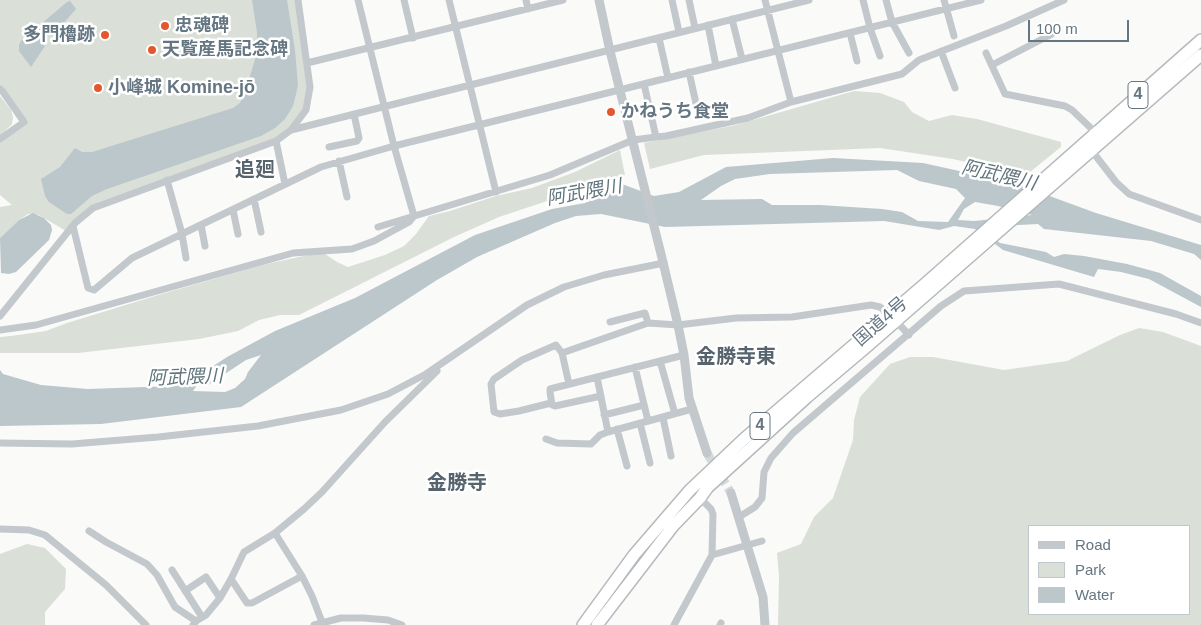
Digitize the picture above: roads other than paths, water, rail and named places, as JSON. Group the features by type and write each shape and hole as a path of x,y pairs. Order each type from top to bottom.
{"highway":[{"name":"国道4号","path":"583,625 634,555 690,490 744,440 976,252 1078,155 1096,132 1201,40"},
{"name":"国道4号","path":"597,625 673,526 708,487 893,318 962,252 1078,155 1092,151 1201,55"}],"street":[{"path":"0,316 73,226 98,205 276,141 291,130 306,110 310,87 298,0"},
{"path":"358,0 394,146 414,216"},
{"path":"404,0 413,38"},
{"path":"449,0 496,192"},
{"path":"526,0 528,9"},
{"path":"307,63 563,0"},
{"path":"599,0 610,51 664,263 684,355 689,398 707,453"},
{"path":"672,0 679,32"},
{"path":"689,0 695,28"},
{"path":"765,0 791,102"},
{"path":"291,130 809,0"},
{"path":"863,0 880,56"},
{"path":"886,0 892,22 909,53"},
{"path":"944,0 954,36"},
{"path":"73,226 88,288 91,290 132,258 321,167 339,161 479,124 981,0"},
{"path":"378,227 550,175 634,143 748,118 791,102 902,74 919,60 1006,26 1064,0"},
{"path":"732,19 742,59"},
{"path":"708,25 716,66"},
{"path":"850,32 857,61"},
{"path":"992,65 1052,34"},
{"path":"659,38 668,78"},
{"path":"941,51 956,88"},
{"path":"986,53 1005,94 1065,106 1096,132"},
{"path":"689,72 700,117"},
{"path":"644,84 656,137"},
{"path":"0,89 24,122 0,139"},
{"path":"329,147 357,141 354,114"},
{"path":"276,141 285,184"},
{"path":"1092,151 1116,182 1129,194 1201,220"},
{"path":"339,161 346,197"},
{"path":"168,180 186,258"},
{"path":"254,199 261,232"},
{"path":"233,210 238,234"},
{"path":"0,330 36,325 293,253 352,249 374,241 409,222 414,216"},
{"path":"201,225 205,246"},
{"path":"0,443 72,444 106,442 289,421 341,410 371,401 396,390 442,364 527,306 558,290 597,277 664,263"},
{"path":"739,516 755,507 762,498 764,472 771,458 793,433 941,306 964,291 1059,284 1176,314 1201,323"},
{"path":"562,352 648,323 678,325 736,318 792,317 871,304 880,307 909,335"},
{"path":"610,322 645,312 648,323"},
{"path":"569,384 562,352 556,345 550,347 522,360 494,379 491,384 494,412 500,414 551,403 555,406 601,396"},
{"path":"551,403 550,389 684,355"},
{"path":"660,361 675,414"},
{"path":"197,621 220,598 244,552 275,533 322,492 385,422 442,364"},
{"path":"636,368 648,421"},
{"path":"597,377 608,432"},
{"path":"604,415 644,405"},
{"path":"546,439 557,443 591,444 600,435 608,432 692,409"},
{"path":"662,418 671,456"},
{"path":"640,423 650,463"},
{"path":"617,429 627,466"},
{"path":"731,493 763,597 764,625"},
{"path":"674,625 712,555 713,514 711,509 700,498"},
{"path":"0,529 29,530 45,535 106,585 146,625"},
{"path":"89,531 147,564 158,575 175,607 197,621"},
{"path":"275,533 302,576 322,622"},
{"path":"712,555 762,541"},
{"path":"172,570 185,591 197,621"},
{"path":"231,579 247,603 252,604 302,576"},
{"path":"185,591 206,578 220,598"},
{"path":"314,625 341,618 388,620 402,625"}],"water":[{"path":"252,0 287,0 295,50 298,86 293,106 285,119 275,128 261,136 107,189 92,196 71,214 67,214 49,202 45,196 41,179 60,167 75,148 82,152 92,152 233,108 240,103 257,53 257,32"},
{"path":"70,1 76,9 52,36 48,35 42,44 45,46 31,67 19,51 21,41"},
{"path":"833,158 923,163 1014,183 1096,213 1201,245 1201,260 1194,254 1151,241 1044,229 1038,224 981,227 1000,243 1046,252 1054,257 1064,254 1084,256 1127,264 1160,273 1201,296 1201,307 1149,279 1098,269 1094,277 1003,250 975,229 954,226 939,230 884,221 665,227 601,214 576,216 555,223 477,257 437,280 241,407 101,424 0,426 0,370 3,374 41,385 88,389 174,386 195,378 227,357 275,331 355,298 475,235 552,209 585,203 622,184 654,196 679,192 726,167","holes":["897,170 919,181 956,189 965,198 948,222 918,221 902,212 882,209 820,205 772,205 762,199 701,200 735,179 770,174","975,202 1032,215 974,221 958,220 964,209","261,355 245,379 235,388 225,392 193,391 197,385 208,385 246,360"]},
{"path":"33,213 44,218 51,225 52,230 49,240 16,272 9,274 1,273 0,238 19,220"}],"tunnel":[{"path":"707,453 731,493"}],"place":[{"name":"忠魂碑","path":"165,26"},
{"name":"多門櫓跡","path":"105,35"},
{"name":"天覧産馬記念碑","path":"152,50"},
{"name":"小峰城 Komine-jō","path":"98,88"},
{"name":"かねうち食堂","path":"611,112"}],"district":[{"name":"追廻","path":"255,170"},
{"name":"金勝寺東","path":"736,357"},
{"name":"金勝寺","path":"457,483"}],"water label":[{"name":"阿武隈川","path":"999,176"},
{"name":"阿武隈川","path":"584,193"},
{"name":"阿武隈川","path":"185,378"}]}
